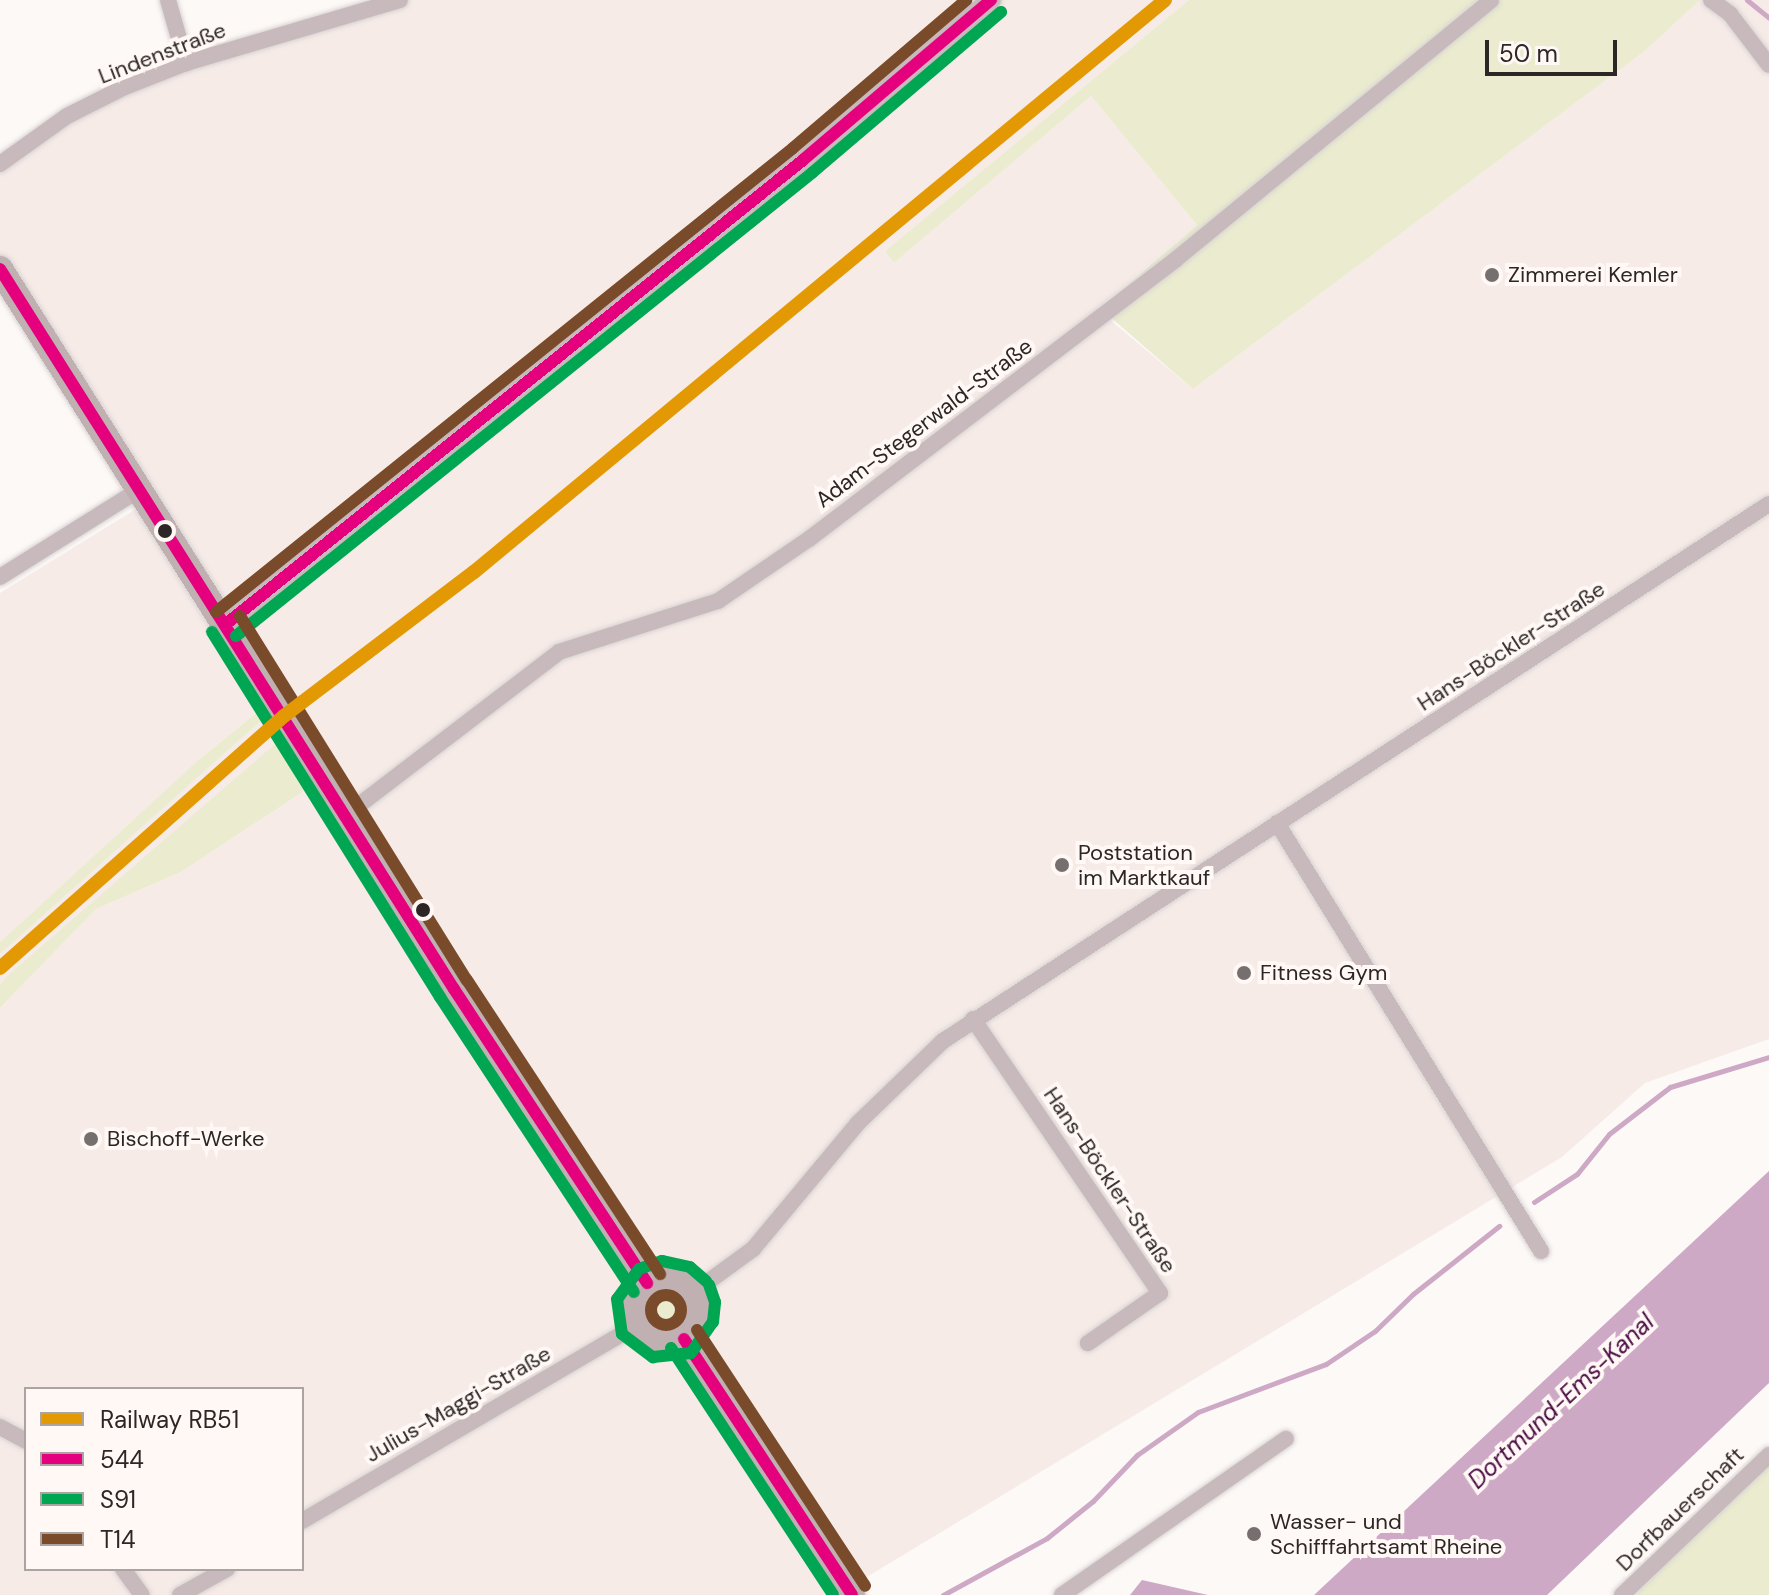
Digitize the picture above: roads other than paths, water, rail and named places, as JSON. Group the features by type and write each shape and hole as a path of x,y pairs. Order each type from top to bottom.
{"main road":[{"path":"0,269 647,1283"},
{"path":"672,1277 694,1292 698,1318 684,1339 657,1342 636,1326 633,1302 647,1283 672,1277"},
{"path":"684,1339 852,1595"}],"street":[{"path":"168,0 186,63"},
{"name":"Lindenstraße","path":"0,164 67,116 186,63 400,0"},
{"path":"226,624 803,160 991,0"},
{"name":"Adam-Stegerwald-Straße","path":"346,815 559,652 718,601 809,539 1221,223 1491,0"},
{"path":"1711,0 1730,14 1769,65"},
{"path":"0,577 142,488"},
{"name":"Hans-Böckler-Straße","path":"694,1292 735,1267 858,1123 943,1041 973,1019 1769,504"},
{"path":"1277,823 1541,1251"},
{"name":"Hans-Böckler-Straße","path":"973,1019 1160,1293 1088,1343"},
{"name":"Julius-Maggi-Straße","path":"304,1520 636,1326"},
{"path":"0,1427 24,1440"},
{"path":"1062,1595 1286,1439"},
{"name":"Dorfbauerschaft","path":"1622,1595 1769,1455"},
{"path":"124,1571 142,1595"},
{"path":"180,1595 223,1571"}],"water":[{"name":"Dortmund-Ems-Kanal","path":"1769,1171 1769,1383 1547,1595 1314,1595"},
{"path":"1142,1580 1208,1595 1130,1595"}],"waterway":[{"path":"1747,0 1769,18"},
{"path":"1534,1202 1577,1174 1609,1134 1670,1087 1769,1057"},
{"path":"943,1595 1047,1538 1093,1501 1137,1455 1198,1412 1326,1364 1375,1331 1413,1294 1499,1226"}],"rail line":[{"name":"RB51","path":"0,968 284,716 474,572 1165,0"}],"place":[{"name":"Zimmerei Kemler","path":"1492,275"},
{"name":"Poststation im Marktkauf","path":"1062,865"},
{"name":"Fitness Gym","path":"1244,973"},
{"name":"Bischoff-Werke","path":"91,1139"},
{"name":"Wasser- und Schifffahrtsamt Rheine","path":"1254,1534"}]}
